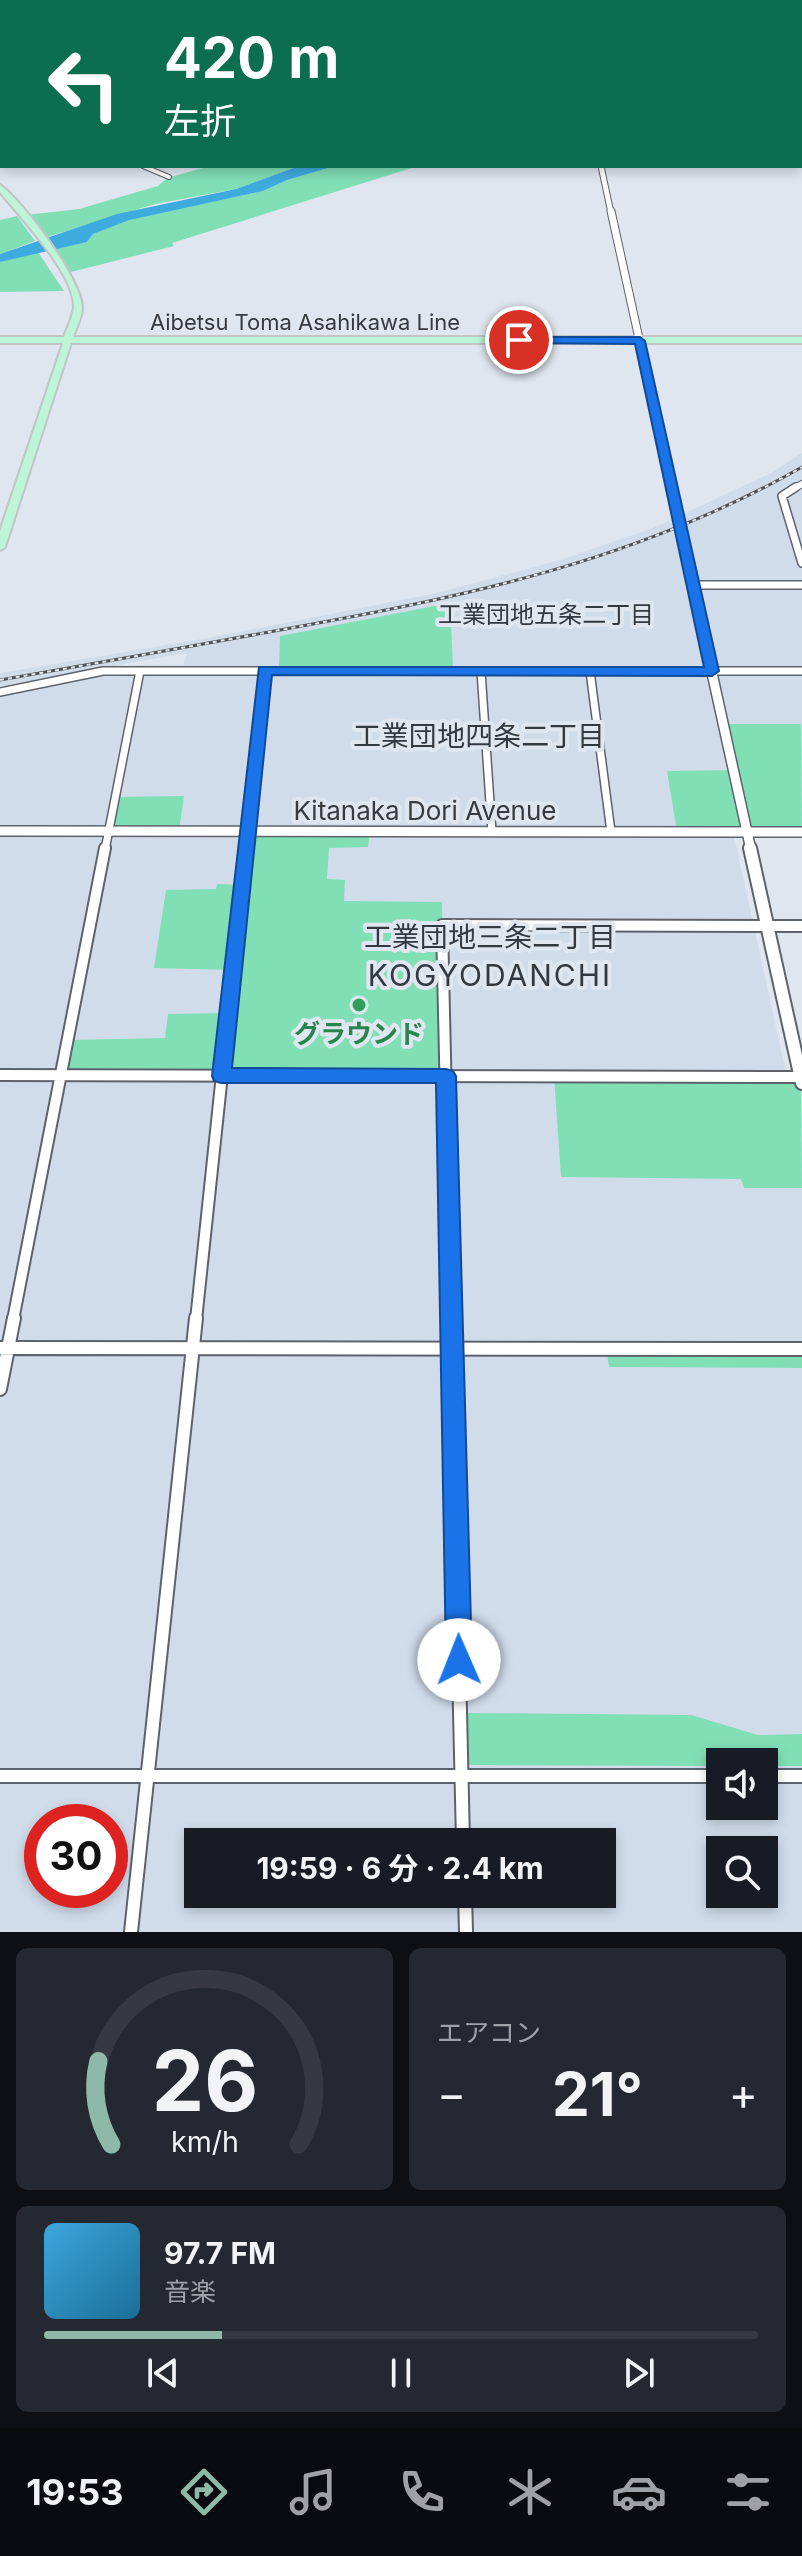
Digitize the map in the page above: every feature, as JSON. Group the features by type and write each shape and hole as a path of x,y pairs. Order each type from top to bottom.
{"main road":[{"path":"0,187 28,228"},
{"path":"0,194 59,266 72,301 65,340 0,547"},
{"name":"Aibetsu Toma Asahikawa Line","path":"0,340 802,340"},
{"path":"0,525 65,340"}],"street":[{"path":"148,168 169,177"},
{"path":"0,1075 802,1079 601,168"},
{"path":"802,484 782,496 802,563"},
{"path":"693,585 802,585"},
{"path":"0,692 103,671 802,671"},
{"path":"0,1389 4,1348 140,671"},
{"path":"131,1932 265,671"},
{"path":"481,671 492,832"},
{"path":"590,671 611,832"},
{"name":"Kitanaka Dori Avenue","path":"0,831 802,832"},
{"path":"463,1828 442,925 802,926"},
{"path":"4,1348 802,1349"},
{"path":"0,1776 706,1776"},
{"path":"778,1776 802,1776"},
{"path":"465,1908 466,1932"}],"shaded area":[{"path":"802,453 802,823 731,822 802,1146 802,1932 0,1932 0,694 138,665 183,665 187,653 0,686 0,673 208,638 432,594 557,561 653,528 771,473"}],"green space":[{"path":"203,168 294,168 236,189 155,204 44,238 26,215 79,209 158,186 167,178"},
{"path":"328,168 412,168 172,243 174,246 71,272 54,248 87,242 93,234 129,219 263,191"},
{"path":"17,216 35,241 0,254 0,220"},
{"path":"38,252 64,291 0,292 0,262"},
{"path":"450,603 453,667 279,666 280,636"},
{"path":"724,724 801,724 802,832 677,832 667,771 734,770"},
{"path":"184,796 179,831 109,831 115,797"},
{"path":"248,831 370,831 368,847 329,848 327,879 345,880 344,901 442,902 445,1060 433,1076 67,1075 62,1068 68,1040 165,1038 168,1014 228,1013 232,970 154,968 166,890 216,889 217,884 242,885"},
{"path":"554,1076 801,1077 802,1188 744,1188 741,1179 561,1177"},
{"path":"607,1353 802,1353 802,1368 609,1367"},
{"path":"466,1713 691,1715 758,1735 802,1734 802,1766 778,1766 778,1748 706,1748 706,1766 468,1765"}],"water":[{"path":"294,168 328,168 263,191 129,220 93,234 87,242 0,262 0,254 117,214 236,189"}],"railway":[{"path":"0,680 349,617 483,589 613,551 677,527 740,500 802,467"}],"place":[{"name":"グラウンド","path":"359,1005"}],"district":[{"name":"工業団地五条二丁目","path":"546,614"},
{"name":"工業団地四条二丁目","path":"479,736"},
{"name":"工業団地三条二丁目","path":"490,937"},
{"name":"KOGYODANCHI","path":"490,975"}],"route":[{"path":"459,1660 446,1076 221,1076 265,671 712,671 640,341 519,340"}]}
